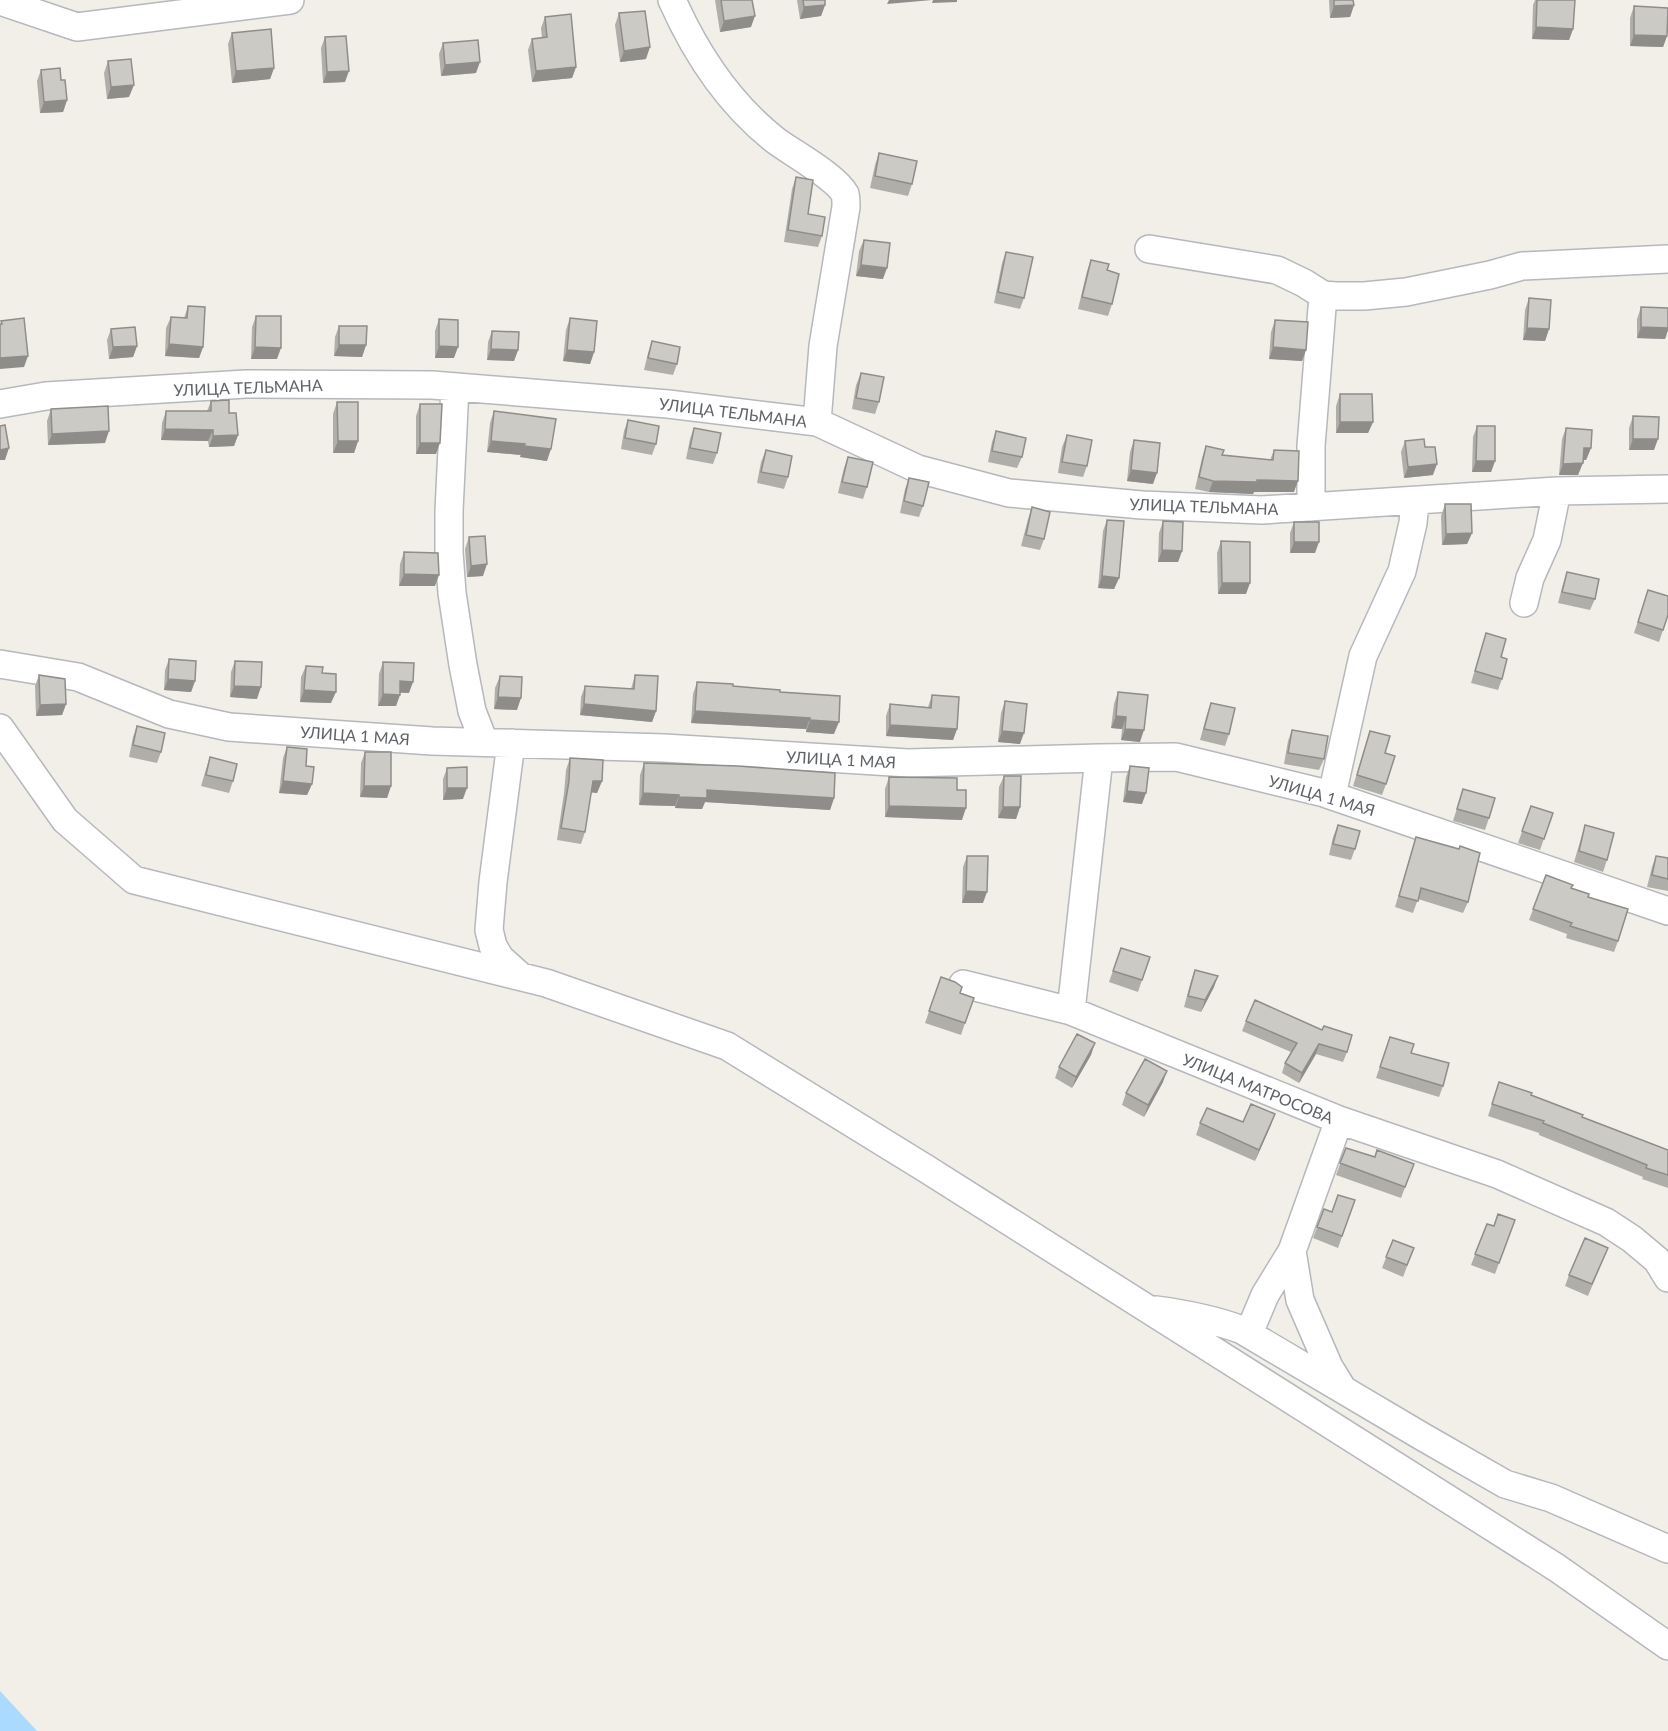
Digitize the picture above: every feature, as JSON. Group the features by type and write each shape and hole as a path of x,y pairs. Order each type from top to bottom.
{"street":[{"path":"2,3 77,27 290,0"},
{"path":"672,0 684,27 717,81 744,113 776,140 813,165 835,183 845,195 846,207 823,346 817,422"},
{"path":"1149,249 1277,270 1323,295 1364,297 1407,292 1522,266 1668,259"},
{"path":"1311,507 1311,446 1323,295"},
{"name":"УЛИЦА ТЕЛЬМАНА","path":"0,404 46,396 246,384 421,384 668,404 817,422 918,469 1009,494 1142,506 1262,510 1557,491 1668,489"},
{"path":"455,387 448,552 452,593 472,711 484,742"},
{"path":"1524,603 1530,578 1547,540 1557,491"},
{"path":"1332,795 1363,656 1402,571 1413,523 1415,501"},
{"name":"УЛИЦА 1 МАЯ","path":"0,664 78,677 169,714 229,727 432,741 664,748 908,763 1176,757 1332,795 1668,911"},
{"path":"0,728 65,820 134,880 546,983 727,1046 925,1168 1557,1568 1668,1646"},
{"path":"511,743 489,930 493,946 500,958 520,976"},
{"path":"1071,1011 1098,758"},
{"name":"УЛИЦА МАТРОСОВА","path":"963,984 1071,1011 1339,1120 1497,1174 1606,1222 1632,1239 1657,1260 1668,1278"},
{"path":"1249,1333 1265,1295 1292,1251 1339,1120"},
{"path":"1292,1251 1300,1300 1329,1367 1342,1389"},
{"path":"1146,1308 1194,1315 1249,1333 1505,1484 1551,1498 1668,1549"}],"water":[{"path":"0,1691 37,1731 0,1731"}],"building":[{"path":"721,0 752,0 755,16 724,21"},
{"path":"803,0 825,0 825,5 804,7"},
{"path":"1334,0 1353,0 1354,5 1334,6"},
{"path":"1537,0 1575,0 1573,29 1536,27"},
{"path":"1634,6 1668,8 1667,36 1634,35"},
{"path":"645,11 650,47 624,51 619,13"},
{"path":"571,14 576,67 536,71 532,39 547,37 545,17"},
{"path":"271,29 274,68 236,71 232,33"},
{"path":"346,36 349,71 327,72 325,37"},
{"path":"478,40 480,62 445,65 443,43"},
{"path":"131,59 134,85 111,87 108,61"},
{"path":"60,68 61,80 65,80 67,100 44,102 41,70"},
{"path":"879,153 917,161 912,184 875,176"},
{"path":"796,177 813,180 808,214 825,217 822,236 788,230"},
{"path":"864,240 890,243 887,268 861,265"},
{"path":"1006,252 1033,257 1024,298 998,292"},
{"path":"1091,260 1109,264 1107,270 1119,274 1112,304 1082,297"},
{"path":"1529,298 1551,300 1549,329 1527,328"},
{"path":"188,306 205,307 203,347 169,344 171,317 187,318"},
{"path":"1641,307 1668,308 1668,328 1641,327"},
{"path":"256,316 281,316 281,348 255,347"},
{"path":"24,318 28,356 0,358 1,321"},
{"path":"570,318 597,321 594,352 567,350"},
{"path":"439,319 458,320 458,347 439,346"},
{"path":"1275,320 1308,322 1306,350 1273,347"},
{"path":"339,326 367,326 366,345 339,345"},
{"path":"135,327 137,346 113,347 111,329"},
{"path":"492,331 519,332 518,350 491,349"},
{"path":"652,341 680,347 677,364 648,358"},
{"path":"861,373 884,377 879,402 856,398"},
{"path":"1340,394 1372,394 1373,422 1340,422"},
{"path":"229,400 229,413 236,413 238,435 213,436 213,430 165,429 166,411 211,411 211,401"},
{"path":"337,402 358,402 358,441 338,441"},
{"path":"420,404 442,404 440,443 420,443"},
{"path":"108,406 109,431 52,434 51,409"},
{"path":"494,411 556,419 551,449 491,441"},
{"path":"1633,416 1659,417 1658,439 1633,439"},
{"path":"628,420 659,426 656,444 625,438"},
{"path":"5,425 9,448 0,450 0,426"},
{"path":"1477,426 1495,426 1495,461 1476,461"},
{"path":"694,428 721,433 717,453 690,448"},
{"path":"1566,428 1592,430 1591,448 1584,448 1583,463 1563,464"},
{"path":"996,431 1026,438 1022,457 992,451"},
{"path":"1067,435 1092,440 1087,466 1062,462"},
{"path":"1424,439 1425,447 1435,447 1437,464 1408,467 1405,441"},
{"path":"1134,440 1160,443 1157,473 1131,470"},
{"path":"1206,446 1224,450 1222,455 1273,460 1274,450 1299,451 1298,481 1213,481 1199,477"},
{"path":"766,450 792,456 788,477 761,472"},
{"path":"848,457 873,462 867,487 842,482"},
{"path":"909,478 929,482 923,506 904,501"},
{"path":"1445,504 1471,504 1472,533 1446,534"},
{"path":"1032,507 1050,512 1044,539 1026,535"},
{"path":"1107,520 1124,521 1119,578 1102,576"},
{"path":"1163,521 1183,522 1182,551 1162,550"},
{"path":"1294,522 1319,522 1319,542 1294,542"},
{"path":"485,536 487,564 471,566 469,537"},
{"path":"1221,541 1250,542 1250,583 1222,583"},
{"path":"404,552 438,553 439,575 404,574"},
{"path":"1567,572 1599,579 1595,599 1562,592"},
{"path":"1648,590 1668,596 1668,615 1663,630 1638,622"},
{"path":"1486,633 1506,639 1501,657 1507,659 1502,679 1475,671"},
{"path":"169,659 196,661 195,681 168,679"},
{"path":"235,661 262,662 261,687 234,686"},
{"path":"383,662 414,663 413,682 400,681 400,695 383,694"},
{"path":"306,666 323,667 322,673 336,674 336,692 304,690"},
{"path":"39,675 65,679 66,704 40,705"},
{"path":"635,675 658,676 656,711 584,704 585,686 634,689"},
{"path":"500,676 522,677 521,698 498,697"},
{"path":"697,682 733,684 733,686 780,690 780,692 840,696 839,722 695,711"},
{"path":"1118,692 1148,695 1144,730 1125,729 1126,717 1116,716"},
{"path":"932,695 959,697 957,729 890,725 890,704 931,708"},
{"path":"1005,701 1027,704 1024,733 1002,731"},
{"path":"1211,703 1235,708 1229,734 1204,729"},
{"path":"137,726 165,733 161,752 133,745"},
{"path":"1292,730 1328,736 1324,759 1288,753"},
{"path":"1370,731 1390,736 1385,753 1395,756 1386,784 1357,775"},
{"path":"287,747 307,749 306,766 314,767 312,784 283,781"},
{"path":"365,752 391,752 391,786 364,786"},
{"path":"210,757 237,764 233,781 206,775"},
{"path":"570,758 603,760 602,781 593,781 585,832 561,828 569,781"},
{"path":"644,763 738,766 835,773 834,798 707,790 707,798 643,793"},
{"path":"1130,766 1149,768 1146,793 1127,791"},
{"path":"467,767 467,788 447,788 447,768"},
{"path":"1004,776 1021,776 1020,807 1003,807"},
{"path":"889,777 957,778 957,790 966,790 966,808 889,806"},
{"path":"1463,789 1495,798 1489,818 1457,809"},
{"path":"1531,806 1553,813 1544,839 1522,831"},
{"path":"1338,825 1360,831 1355,849 1333,844"},
{"path":"1585,825 1614,833 1607,860 1579,851"},
{"path":"1416,837 1459,849 1460,846 1480,853 1468,902 1421,888 1418,901 1399,896"},
{"path":"967,856 988,856 987,892 966,891"},
{"path":"1656,856 1668,858 1668,879 1652,875"},
{"path":"1546,875 1573,885 1571,888 1589,894 1588,897 1628,909 1618,941 1570,926 1572,923 1533,909"},
{"path":"1121,948 1150,957 1142,980 1113,971"},
{"path":"1195,970 1218,976 1205,1000 1188,996"},
{"path":"941,977 962,987 960,993 974,998 965,1023 929,1011"},
{"path":"1255,1000 1322,1030 1324,1026 1352,1035 1347,1052 1319,1044 1302,1073 1285,1063 1297,1043 1246,1021"},
{"path":"1077,1034 1095,1043 1076,1077 1059,1067"},
{"path":"1390,1037 1414,1044 1411,1053 1449,1063 1443,1086 1380,1067"},
{"path":"1145,1059 1167,1071 1148,1105 1126,1093"},
{"path":"1499,1082 1532,1093 1531,1095 1583,1115 1582,1117 1668,1150 1668,1175 1646,1168 1647,1165 1543,1123 1544,1121 1492,1104"},
{"path":"1251,1104 1275,1114 1259,1150 1200,1123 1207,1108 1243,1122"},
{"path":"1346,1148 1375,1157 1377,1150 1414,1164 1405,1187 1340,1163"},
{"path":"1338,1195 1355,1200 1342,1236 1317,1227 1324,1209 1332,1212"},
{"path":"1498,1214 1515,1220 1499,1263 1475,1254 1487,1224 1494,1226"},
{"path":"1585,1238 1608,1248 1592,1284 1569,1275"},
{"path":"1393,1240 1414,1248 1407,1265 1386,1257"}]}
